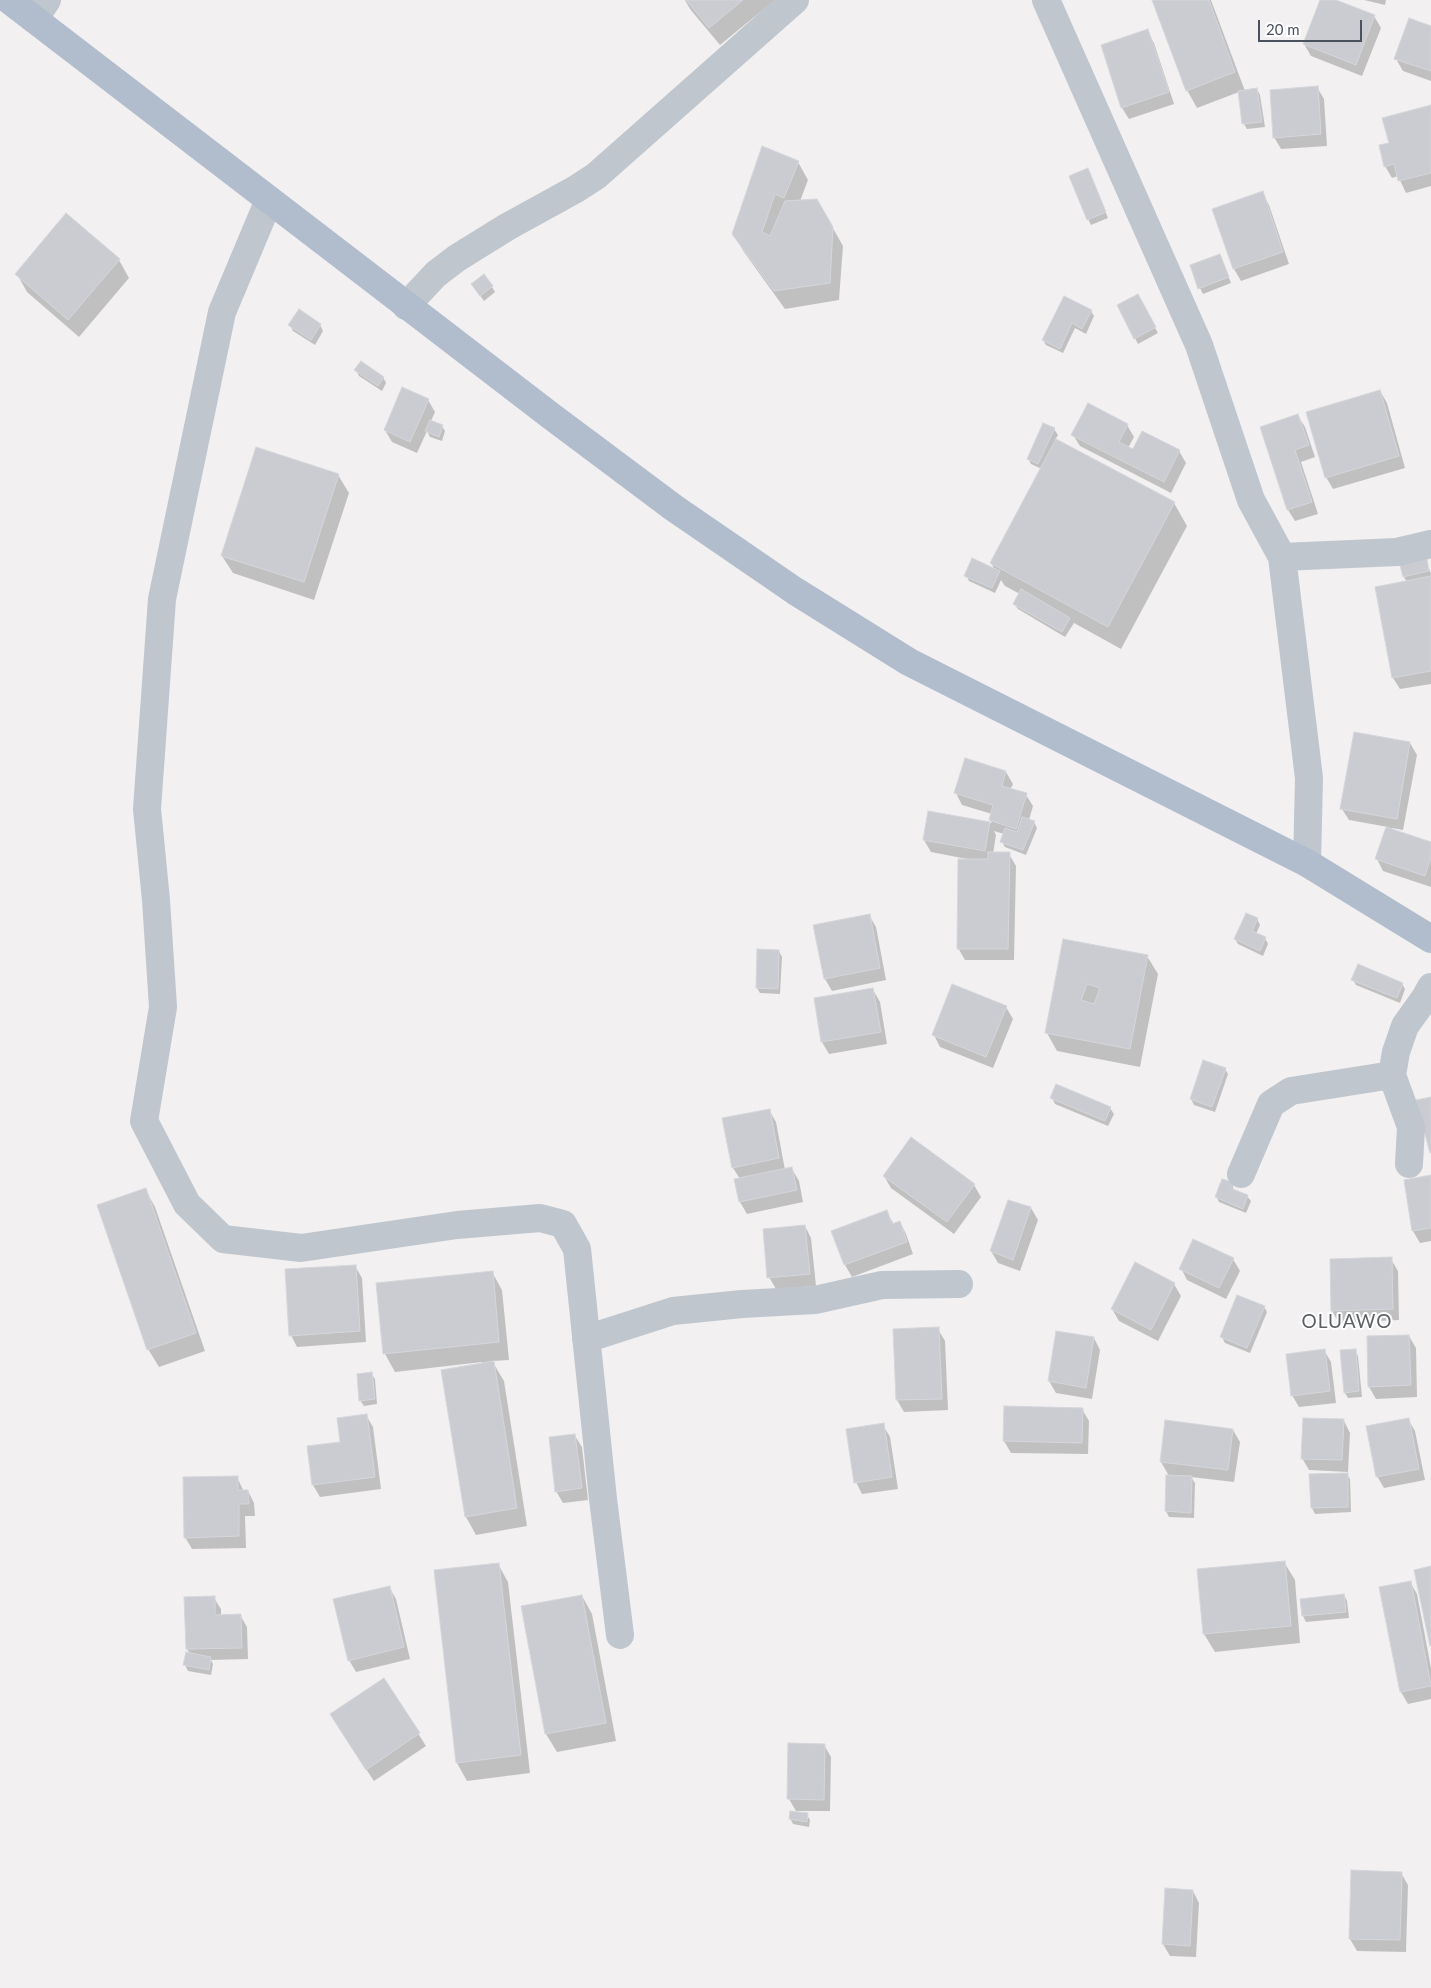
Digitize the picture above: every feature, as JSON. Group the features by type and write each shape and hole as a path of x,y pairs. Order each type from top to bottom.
{"main road":[{"path":"9,0 41,9 269,200 406,306 674,508 795,591 901,657 1307,863 1431,939"}],"street":[{"path":"406,306 436,274 457,258 507,227 576,190 596,176 795,0"},
{"path":"1046,0 1198,345 1250,500 1282,557 1309,778 1307,863"},
{"path":"269,200 222,312 162,599 147,809 156,900 163,1006 144,1121 187,1204 223,1239 301,1248 457,1225 540,1218 564,1224 577,1249 603,1499 620,1635"},
{"path":"1282,557 1397,552 1431,544"},
{"path":"1409,1164 1411,1127 1392,1075 1396,1052 1405,1026 1431,987"},
{"path":"1241,1174 1271,1104 1291,1091 1392,1075"},
{"path":"586,1339 673,1311 742,1304 815,1300 882,1285 959,1284"}],"building":[{"path":"686,0 743,0 709,28"},
{"path":"1152,0 1209,0 1235,72 1186,91"},
{"path":"1320,0 1336,0 1375,15 1356,65 1303,44"},
{"path":"1409,18 1431,26 1431,71 1394,59"},
{"path":"1148,29 1169,92 1121,108 1101,45"},
{"path":"1318,86 1321,134 1273,138 1270,90"},
{"path":"1257,88 1262,122 1242,124 1238,91"},
{"path":"1431,105 1431,173 1398,181 1394,164 1384,167 1379,145 1389,143 1382,118"},
{"path":"762,146 799,161 784,198 775,194 762,232 770,236 785,201 817,199 833,227 830,283 774,291 732,234"},
{"path":"1088,168 1106,212 1087,220 1069,176"},
{"path":"1263,191 1283,252 1233,269 1212,209"},
{"path":"66,213 120,259 68,320 15,274"},
{"path":"1220,254 1229,277 1198,289 1190,265"},
{"path":"484,274 493,286 480,296 471,284"},
{"path":"1138,294 1156,327 1134,339 1117,305"},
{"path":"1064,296 1092,310 1082,329 1072,323 1060,349 1042,340"},
{"path":"299,309 321,324 311,340 288,325"},
{"path":"361,361 384,377 378,386 354,370"},
{"path":"402,387 429,399 410,442 384,430"},
{"path":"1380,390 1399,456 1325,478 1306,412"},
{"path":"1088,403 1128,424 1119,442 1133,449 1142,431 1180,450 1164,482 1071,435"},
{"path":"1298,414 1309,445 1295,450 1312,502 1287,510 1260,427"},
{"path":"430,420 443,425 439,437 425,431"},
{"path":"1043,423 1055,428 1038,464 1027,459"},
{"path":"1056,439 1175,502 1108,627 990,563"},
{"path":"256,447 339,474 304,582 221,556"},
{"path":"972,558 1000,571 992,588 964,576"},
{"path":"1427,559 1429,571 1403,577 1400,565"},
{"path":"1431,576 1431,671 1392,678 1375,587"},
{"path":"1021,589 1070,618 1062,632 1013,604"},
{"path":"1354,732 1410,742 1397,819 1340,809"},
{"path":"965,758 1006,771 1002,786 1027,793 1016,829 989,820 993,805 954,793"},
{"path":"928,811 990,822 985,851 923,840"},
{"path":"1022,817 1035,821 1023,850 1000,842 1005,828 1017,832"},
{"path":"1386,827 1431,842 1431,857 1425,876 1375,859"},
{"path":"988,852 1010,852 1008,949 957,949 958,859 988,859"},
{"path":"1246,913 1258,918 1252,931 1266,937 1260,951 1234,939"},
{"path":"870,914 880,968 824,979 813,925"},
{"path":"1063,939 1148,955 1130,1049 1045,1033","holes":["1087,984 1100,988 1094,1004 1081,1000"]},
{"path":"757,949 779,950 778,989 756,988"},
{"path":"1358,964 1403,983 1397,998 1351,980"},
{"path":"952,984 1007,1006 986,1057 932,1035"},
{"path":"873,988 881,1032 821,1042 814,998"},
{"path":"1203,1060 1226,1068 1212,1107 1190,1099"},
{"path":"1056,1084 1111,1107 1105,1121 1050,1098"},
{"path":"1431,1097 1431,1153 1430,1153 1416,1100"},
{"path":"770,1109 779,1158 732,1168 722,1118"},
{"path":"911,1137 975,1184 947,1222 883,1176"},
{"path":"792,1167 797,1190 739,1202 734,1179"},
{"path":"1431,1175 1431,1228 1412,1231 1404,1180"},
{"path":"1222,1179 1233,1182 1230,1188 1248,1195 1243,1209 1215,1197"},
{"path":"146,1188 196,1333 147,1350 97,1205"},
{"path":"1008,1200 1031,1207 1013,1260 990,1251"},
{"path":"887,1210 892,1224 900,1221 907,1242 844,1265 831,1231"},
{"path":"805,1225 810,1274 767,1278 763,1229"},
{"path":"1193,1239 1234,1258 1219,1288 1179,1269"},
{"path":"1392,1257 1393,1309 1331,1311 1330,1259"},
{"path":"1135,1262 1175,1283 1151,1330 1111,1309"},
{"path":"356,1265 360,1331 289,1336 285,1269"},
{"path":"493,1271 499,1342 383,1354 376,1283"},
{"path":"1237,1295 1265,1306 1247,1348 1220,1337"},
{"path":"939,1327 942,1399 896,1400 893,1329"},
{"path":"1056,1331 1094,1337 1086,1388 1048,1381"},
{"path":"1409,1335 1411,1385 1368,1387 1367,1336"},
{"path":"1325,1349 1330,1391 1291,1396 1286,1354"},
{"path":"1356,1349 1359,1391 1344,1393 1340,1350"},
{"path":"494,1361 517,1508 465,1517 441,1370"},
{"path":"372,1372 375,1399 359,1401 357,1374"},
{"path":"1004,1406 1083,1408 1082,1443 1003,1441"},
{"path":"367,1414 375,1477 312,1485 307,1446 340,1442 337,1418"},
{"path":"1303,1418 1344,1419 1342,1460 1301,1459"},
{"path":"1409,1418 1419,1469 1376,1477 1366,1426"},
{"path":"1165,1420 1233,1429 1228,1470 1160,1462"},
{"path":"884,1423 892,1477 854,1483 846,1429"},
{"path":"575,1434 582,1488 555,1492 549,1437"},
{"path":"1348,1473 1348,1507 1311,1508 1309,1474"},
{"path":"1166,1475 1192,1476 1191,1513 1165,1511"},
{"path":"238,1476 238,1490 248,1490 249,1504 239,1504 239,1536 184,1538 183,1477"},
{"path":"1285,1561 1291,1626 1203,1634 1197,1569"},
{"path":"499,1563 521,1755 456,1763 434,1570"},
{"path":"1431,1566 1431,1646 1430,1646 1414,1570"},
{"path":"1411,1581 1431,1686 1400,1692 1379,1587"},
{"path":"390,1586 404,1647 348,1661 333,1599"},
{"path":"1344,1594 1346,1612 1302,1616 1300,1599"},
{"path":"582,1595 606,1723 545,1734 521,1606"},
{"path":"215,1596 215,1615 241,1614 242,1648 186,1649 184,1597"},
{"path":"186,1652 211,1657 209,1670 183,1665"},
{"path":"384,1678 420,1733 366,1770 330,1714"},
{"path":"788,1743 825,1744 824,1800 787,1799"},
{"path":"790,1811 808,1813 807,1822 789,1819"},
{"path":"1351,1870 1402,1872 1400,1940 1349,1939"},
{"path":"1165,1888 1193,1890 1190,1946 1162,1944"}],"district":[{"name":"OLUAWO","path":"1347,1322"}]}
